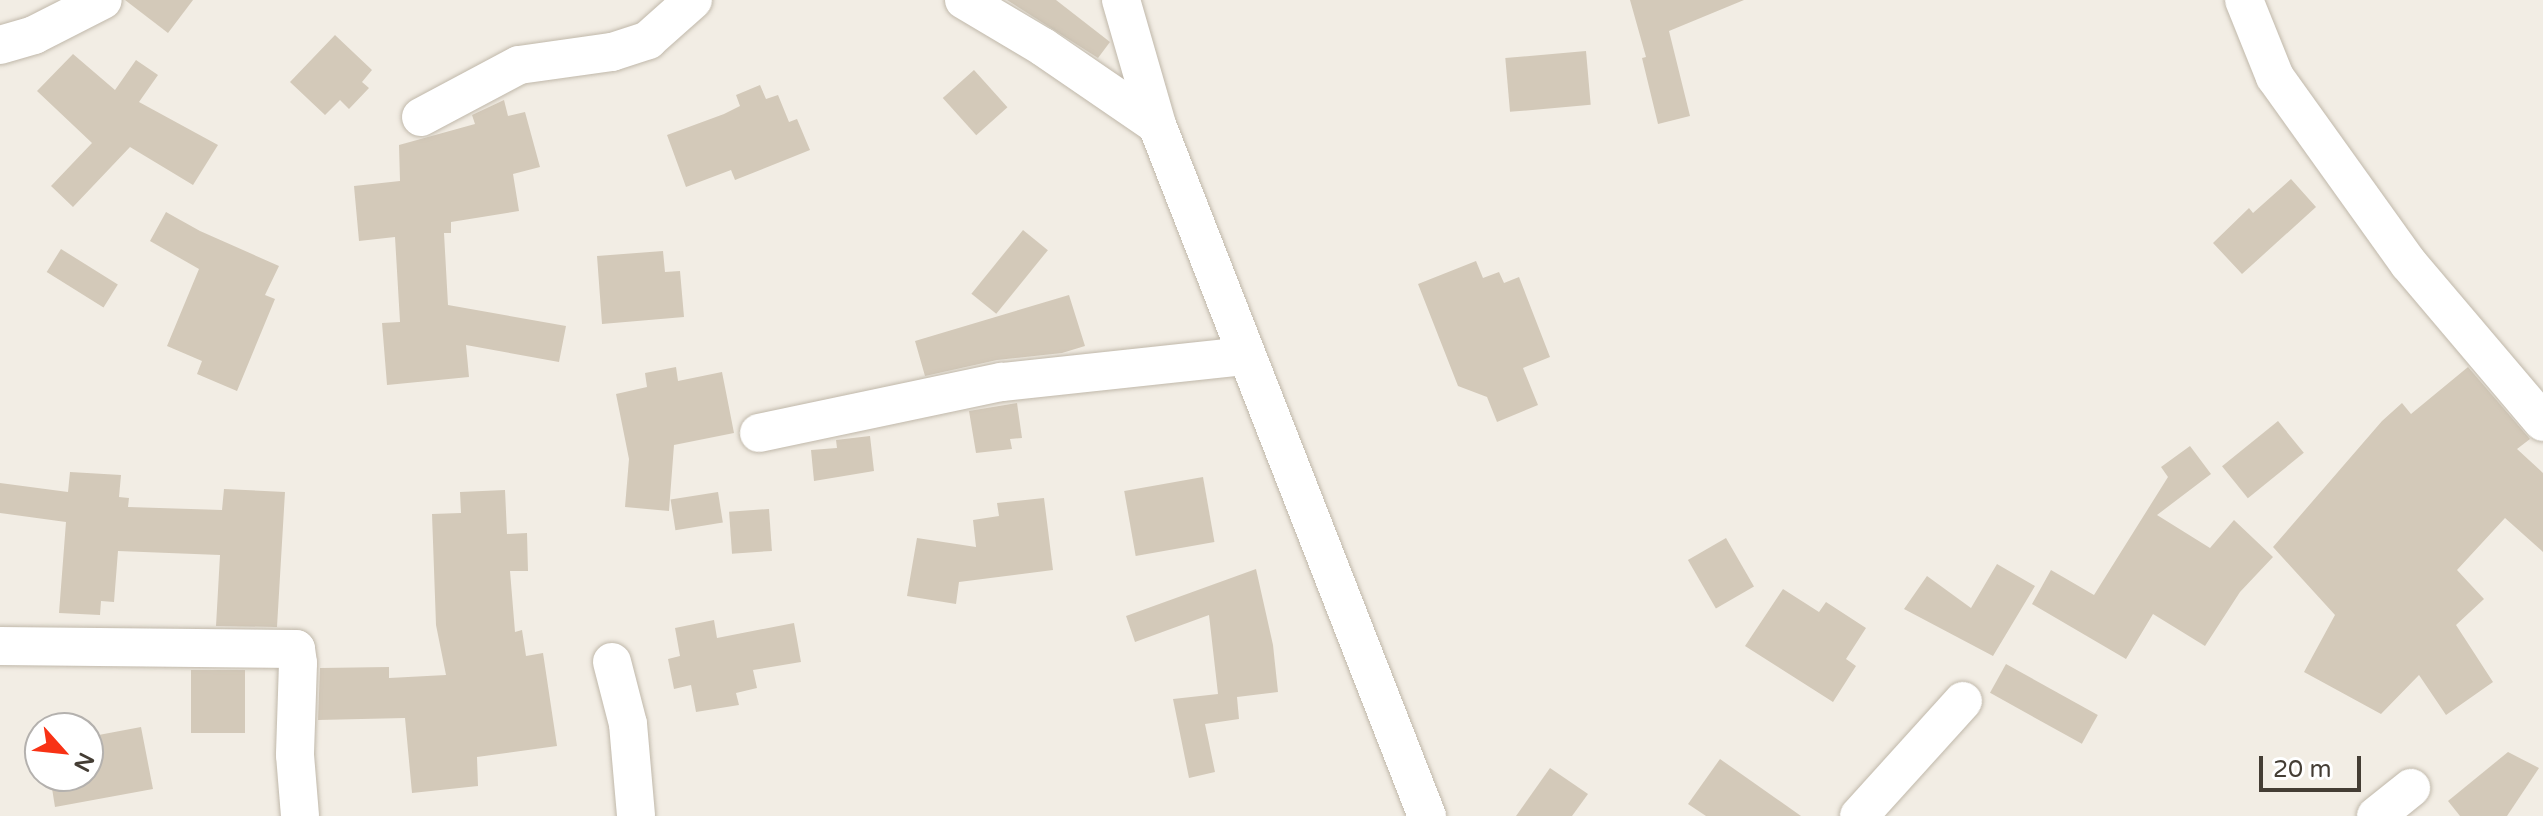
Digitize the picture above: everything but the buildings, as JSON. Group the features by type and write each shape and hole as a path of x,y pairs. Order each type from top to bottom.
{"street":[{"path":"0,45 34,35 103,0"},
{"path":"421,117 519,65 612,52 648,40 693,0"},
{"path":"964,0 1043,47 1157,125"},
{"path":"1121,0 1157,125 1427,816"},
{"path":"2244,0 2275,77 2409,264 2543,422"},
{"path":"759,433 1002,382 1246,356"},
{"path":"0,646 296,649 295,755 300,816"},
{"path":"612,662 628,724 636,816"},
{"path":"1859,816 1963,701"},
{"path":"2376,816 2411,788"}]}
